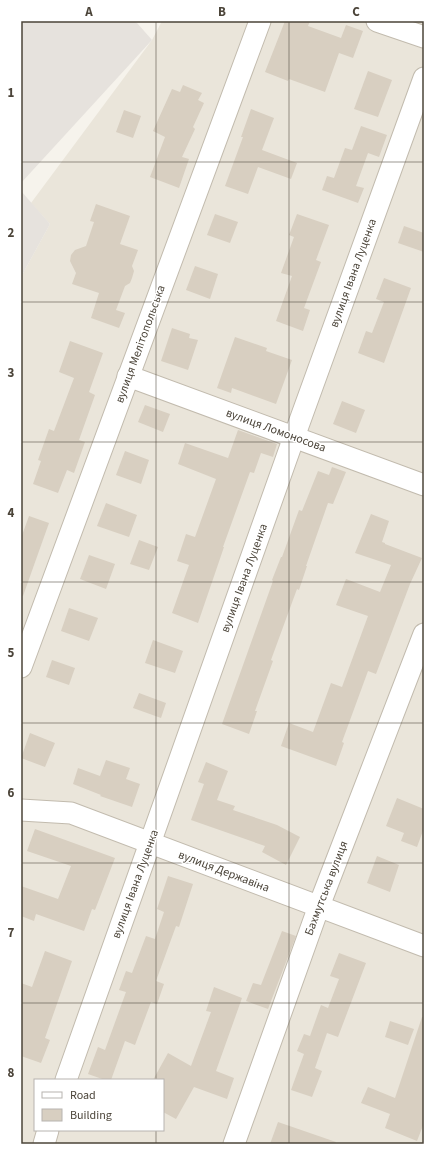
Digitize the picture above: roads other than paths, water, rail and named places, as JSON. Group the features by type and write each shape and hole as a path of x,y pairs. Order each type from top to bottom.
{"street":[{"name":"вулиця Мелітопольська","path":"21,667 260,21"},
{"path":"377,21 424,37"},
{"name":"вулиця Івана Луценка","path":"66,1079 294,437 424,78"},
{"name":"вулиця Ломоносова","path":"128,376 424,485"},
{"name":"Бахмутська вулиця","path":"234,1144 319,906 424,634"},
{"name":"вулиця Державіна","path":"21,810 71,813 424,946"},
{"path":"44,1144 48,1131"}]}
